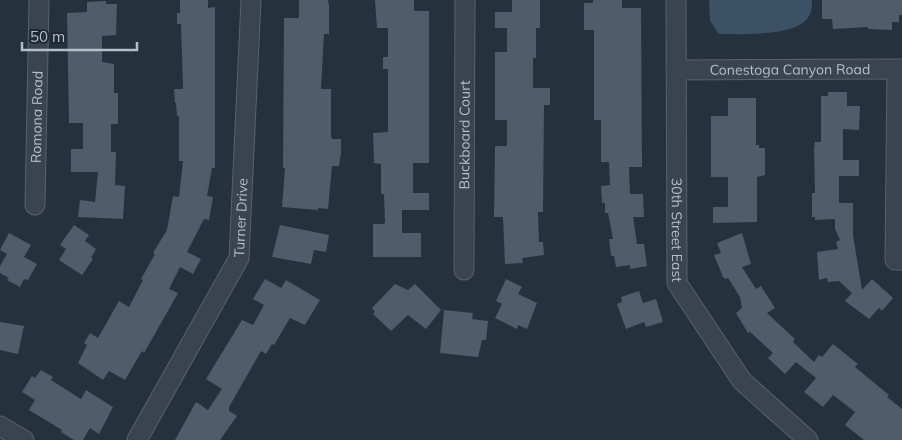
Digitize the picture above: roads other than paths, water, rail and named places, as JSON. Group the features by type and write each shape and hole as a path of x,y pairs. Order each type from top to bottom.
{"street":[{"name":"Romona Road","path":"36,205 38,0"},
{"name":"Turner Drive","path":"137,440 239,258 251,0"},
{"name":"Buckboard Court","path":"464,270 465,0"},
{"name":"30th Street East","path":"676,0 677,283 742,381 808,440"},
{"name":"Conestoga Canyon Road","path":"676,70 900,69"},
{"path":"898,260 900,69"},
{"path":"0,426 24,440"}],"water":[{"path":"709,0 812,0 810,14 803,23 781,31 754,34 719,34 710,21"}]}
